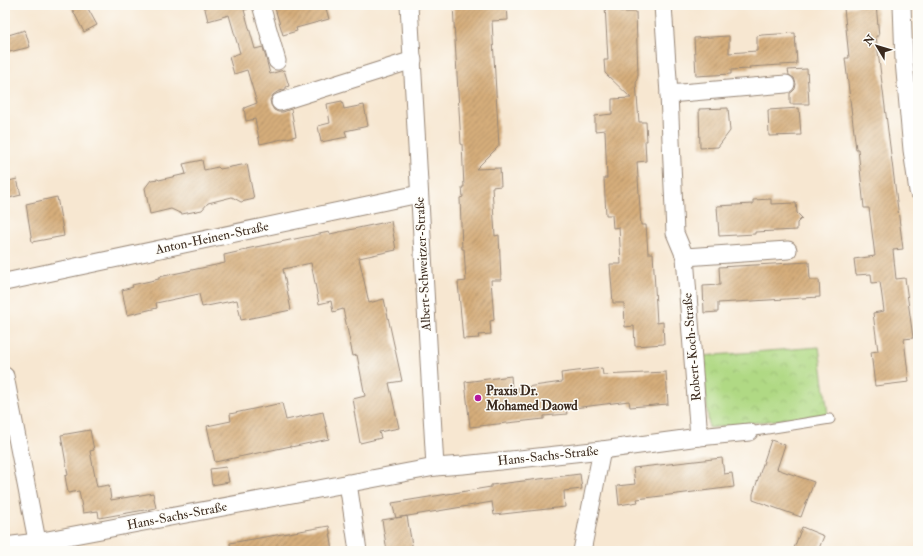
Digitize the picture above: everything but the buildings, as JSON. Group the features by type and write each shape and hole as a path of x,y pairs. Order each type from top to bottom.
{"street":[{"path":"261,5 277,61"},
{"name":"Albert-Schweitzer-Straße","path":"410,5 419,194 435,467"},
{"name":"Robert-Koch-Straße","path":"663,5 669,94 675,233 685,257 699,437"},
{"path":"902,5 904,61 912,150 918,192"},
{"path":"280,102 413,60"},
{"path":"669,94 786,84"},
{"name":"Anton-Heinen-Straße","path":"5,282 419,194"},
{"path":"685,257 788,250"},
{"path":"5,376 38,547"},
{"name":"Hans-Sachs-Straße","path":"5,546 38,547 348,483 435,467 602,450 749,432"},
{"path":"582,551 602,450"},
{"path":"348,483 358,551"}],"lane":[{"path":"749,432 830,419"}],"green space":[{"path":"819,347 828,414 709,428 702,356"}],"place":[{"name":"Praxis Dr. Mohamed Daowd","path":"478,398"}]}
